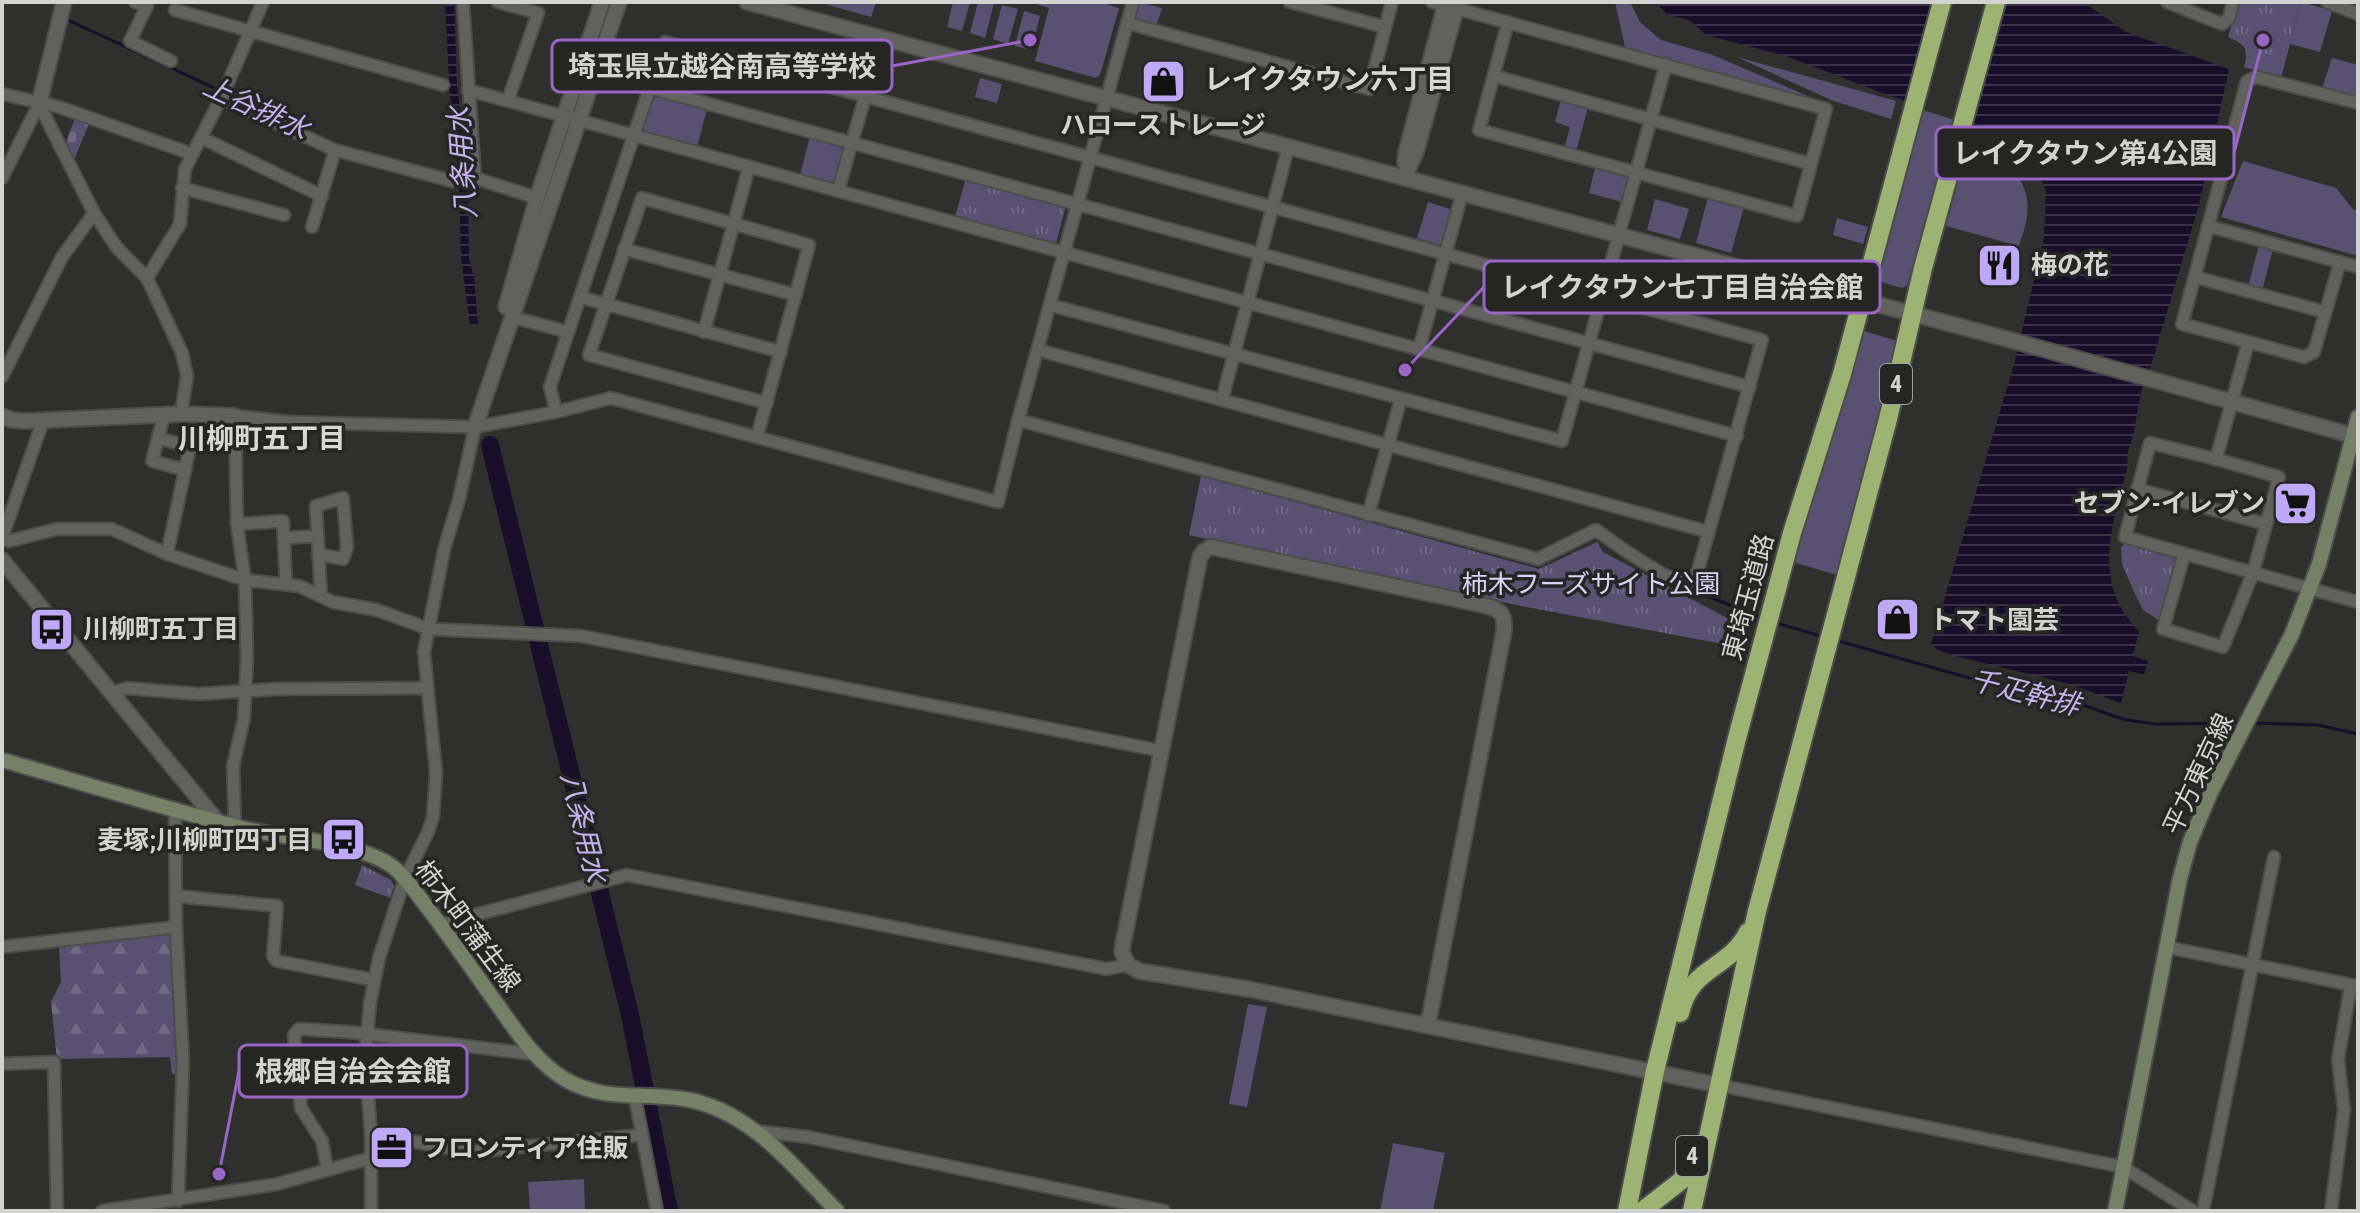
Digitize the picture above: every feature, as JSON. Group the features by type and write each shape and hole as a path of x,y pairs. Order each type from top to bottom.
{"highway":[{"name":"東埼玉道路","path":"1627,1211 1655,1071 1707,857 1769,620 1861,302 1942,2"},
{"name":"4","path":"1692,1211 1757,911 1888,419 1911,315 1996,2"},
{"name":"4","path":"1655,1071 1672,1046 1682,1001 1690,986 1699,975 1732,955 1747,935 1757,911"},
{"name":"4","path":"1642,1211 1682,1180 1694,1153 1701,1114 1718,1085"}],"main road":[{"name":"平方東京線","path":"2115,1211 2166,947 2190,842 2210,794 2286,648 2319,564 2356,436 2358,417"},
{"name":"柿木町蒲生線","path":"2,760 235,827 355,850 391,866 405,878 440,924 533,1054 553,1071 588,1090 644,1098 682,1098 717,1108 756,1131 837,1211"}],"street":[{"path":"2,178 39,104 64,2"},
{"path":"135,2 147,6 130,41 171,61"},
{"path":"147,278 180,224 185,169 223,94 263,2"},
{"path":"463,2 475,178 537,198"},
{"path":"498,2 538,13 508,100"},
{"path":"475,427 512,317 602,2"},
{"path":"371,1211 366,1036 374,980 405,878 428,832 436,801 424,652 444,550 495,344 537,198 619,2"},
{"path":"747,2 2007,339 2356,436"},
{"path":"2,416 12,420 43,421 181,414 289,422 475,427 611,398 998,502 1133,2"},
{"path":"1290,2 1385,27"},
{"path":"1127,23 1369,89 1392,2"},
{"path":"2167,2 2222,24 2229,18 2233,2"},
{"path":"2327,2 2358,14"},
{"path":"1404,178 1406,152 1448,4 1826,109 1797,216 1479,130 1508,22"},
{"path":"175,10 443,85"},
{"path":"838,191 882,38"},
{"path":"556,412 550,387 665,42 1762,340 1695,581 1685,584 1596,530 1538,559 1018,420"},
{"path":"1050,305 1562,441 1666,64"},
{"path":"1494,76 1811,164"},
{"path":"2340,262 2314,352 2304,357 2182,324 2247,81 2256,77 2358,103"},
{"path":"650,88 1750,387"},
{"path":"468,90 1737,436"},
{"path":"2,94 51,104 192,154"},
{"path":"223,94 335,150 452,181"},
{"path":"39,104 94,213 117,248 147,278 182,353 187,376 181,414"},
{"path":"202,138 322,196"},
{"path":"1222,400 1288,148"},
{"path":"312,227 335,150"},
{"path":"704,332 749,167"},
{"path":"182,188 284,215"},
{"path":"1419,349 1462,194"},
{"path":"757,437 767,403 781,352 809,245 642,198 589,355 767,403"},
{"path":"2,377 62,257 94,213"},
{"path":"2208,226 2358,267"},
{"path":"624,249 796,295"},
{"path":"2195,277 2325,312"},
{"path":"580,297 781,352"},
{"path":"512,317 568,332"},
{"path":"2216,459 2248,343"},
{"path":"1038,350 1709,532"},
{"path":"1368,515 1401,399"},
{"path":"164,415 152,461 185,470"},
{"path":"235,416 237,524 245,580 244,718 233,766 235,827"},
{"path":"43,421 2,538 9,541 57,529 112,529 167,554 245,580 299,586 333,602 377,610 429,629 581,636 1162,751"},
{"path":"158,438 190,447 167,554"},
{"path":"2184,555 2163,629 2223,647 2253,573 2279,477 2150,443 2125,537 2184,555 2253,573 2358,602"},
{"path":"2137,489 2266,524"},
{"path":"318,554 343,559 347,548 343,498 316,506 318,554 321,596"},
{"path":"237,524 283,521 286,584"},
{"path":"284,538 317,536"},
{"path":"1428,1025 1504,631 1502,613 1487,606 1211,547 1200,557 1123,944 1122,952 1128,965 1139,971 1222,984 1428,1025 2123,1167 2193,1211"},
{"path":"2,560 218,822"},
{"path":"111,693 127,688 199,694 245,690 427,688"},
{"path":"175,810 176,927 183,1062 178,1201"},
{"path":"2203,1211 2274,857"},
{"path":"440,924 627,875 1107,969 1128,965"},
{"path":"176,896 277,906 273,956 277,961 374,980"},
{"path":"2,947 176,927"},
{"path":"2166,947 2354,986 2338,1059 2343,1104 2331,1211"},
{"path":"327,1168 322,1141 301,1108 294,1035 299,1029 533,1054"},
{"path":"2,1064 54,1062 57,1211"},
{"path":"644,1098 641,1135 657,1211"},
{"path":"2343,1104 2358,1104"},
{"path":"756,1131 808,1137 1164,1211"},
{"path":"371,1134 471,1152 641,1135"},
{"path":"102,1211 277,1184 371,1158"}],"green space":[{"path":"818,2 876,2 871,17"},
{"path":"953,2 970,2 962,31 947,27"},
{"path":"978,2 994,3 985,38 970,33"},
{"path":"1030,2 1106,2 1119,8 1100,75 1096,78 1035,61 1049,8"},
{"path":"1138,2 1162,8 1156,27 1137,22 1133,17"},
{"path":"1615,2 1630,2 1640,22 1661,40 1713,55 1819,101 1625,47"},
{"path":"2238,2 2301,2 2281,78 2244,67 2244,48 2228,37"},
{"path":"2301,2 2332,11 2320,52 2290,44"},
{"path":"1002,5 1018,9 1008,44 993,39"},
{"path":"1024,11 1040,16 1031,50 1015,46"},
{"path":"1737,57 1896,101 1891,119 1831,100"},
{"path":"2332,58 2358,65 2358,98 2322,88"},
{"path":"980,78 1002,84 997,103 975,97"},
{"path":"659,96 707,109 697,147 646,133 643,127 652,100"},
{"path":"1561,99 1588,107 1576,152 1564,149 1570,127 1555,122"},
{"path":"1919,108 1958,119 1907,285 1902,288 1878,281 1876,272"},
{"path":"75,118 90,122 73,162 65,145"},
{"path":"810,137 840,145 844,152 837,180 831,183 800,175"},
{"path":"1969,141 2002,160 2019,178 2025,190 2027,215 2019,246 1946,226"},
{"path":"2243,161 2336,188 2358,211 2358,256 2221,217"},
{"path":"1595,168 1626,176 1628,181 1622,202 1589,193"},
{"path":"966,178 1066,205 1056,244 955,217"},
{"path":"1708,197 1744,207 1731,253 1696,243"},
{"path":"1655,199 1689,209 1680,239 1647,230"},
{"path":"1428,202 1453,210 1442,246 1417,238"},
{"path":"1837,218 1868,227 1863,244 1833,235"},
{"path":"2259,245 2273,249 2262,291 2248,287"},
{"path":"1864,331 1897,341 1893,370 1837,575 1793,562"},
{"name":"柿木フーズサイト公園","path":"1201,476 1539,569 1597,542 1603,552 1744,627 1739,647 1521,606 1189,535"},
{"path":"2126,543 2176,559 2160,621 2143,610 2135,594 2122,564 2121,547"},
{"path":"362,865 391,880 394,886 390,898 355,885"},
{"path":"173,932 179,1074 172,1074 170,1057 57,1059 51,1002 61,982 59,949 62,943"},
{"path":"1248,1004 1267,1007 1247,1107 1229,1104"},
{"path":"1393,1143 1445,1153 1433,1211 1380,1211"},
{"path":"584,1179 585,1209 530,1211 528,1182"}],"water":[{"path":"445,2 454,2 457,84 468,185 469,259 474,277 478,325 470,325 461,258 459,182 450,100"},
{"path":"1655,2 2078,2 2086,4 2126,32 2229,69 2199,205 2143,384 2112,530 2110,572 2114,593 2139,631 2133,656 2148,661 2144,675 2129,671 2121,703 2069,684 1951,655 1931,644 2014,364 2044,237 2046,192 2033,164 1986,127 1890,96 1786,56 1706,35 1689,20 1668,15"}],"pier":[{"path":"1932,2 2006,2 1973,126 1904,104"}],"waterway":[{"name":"上谷排水","path":"70,21 337,145 366,152"},
{"name":"八条用水","path":"490,445 630,1015 669,1211"},
{"name":"千疋幹排","path":"1702,594 1762,618"},
{"name":"千疋幹排","path":"1773,622 1824,637"},
{"name":"千疋幹排","path":"1835,640 1987,683 2044,691 2122,719 2155,724 2239,723"},
{"name":"千疋幹排","path":"2251,723 2318,725 2358,734"}],"place":[{"name":"埼玉県立越谷南高等学校","path":"1030,40"},
{"name":"レイクタウン第4公園","path":"2263,40"},
{"name":"ハローストレージ","path":"1163,82"},
{"name":"梅の花","path":"2000,265"},
{"name":"レイクタウン七丁目自治会館","path":"1405,370"},
{"name":"セブン-イレブン","path":"2296,503"},
{"name":"トマト園芸","path":"1898,620"},
{"name":"川柳町五丁目","path":"52,629"},
{"name":"麦塚;川柳町四丁目","path":"343,840"},
{"name":"フロンティア住販","path":"391,1148"},
{"name":"根郷自治会会館","path":"219,1174"}],"district":[{"name":"レイクタウン六丁目","path":"1329,79"},
{"name":"川柳町五丁目","path":"262,438"}]}
